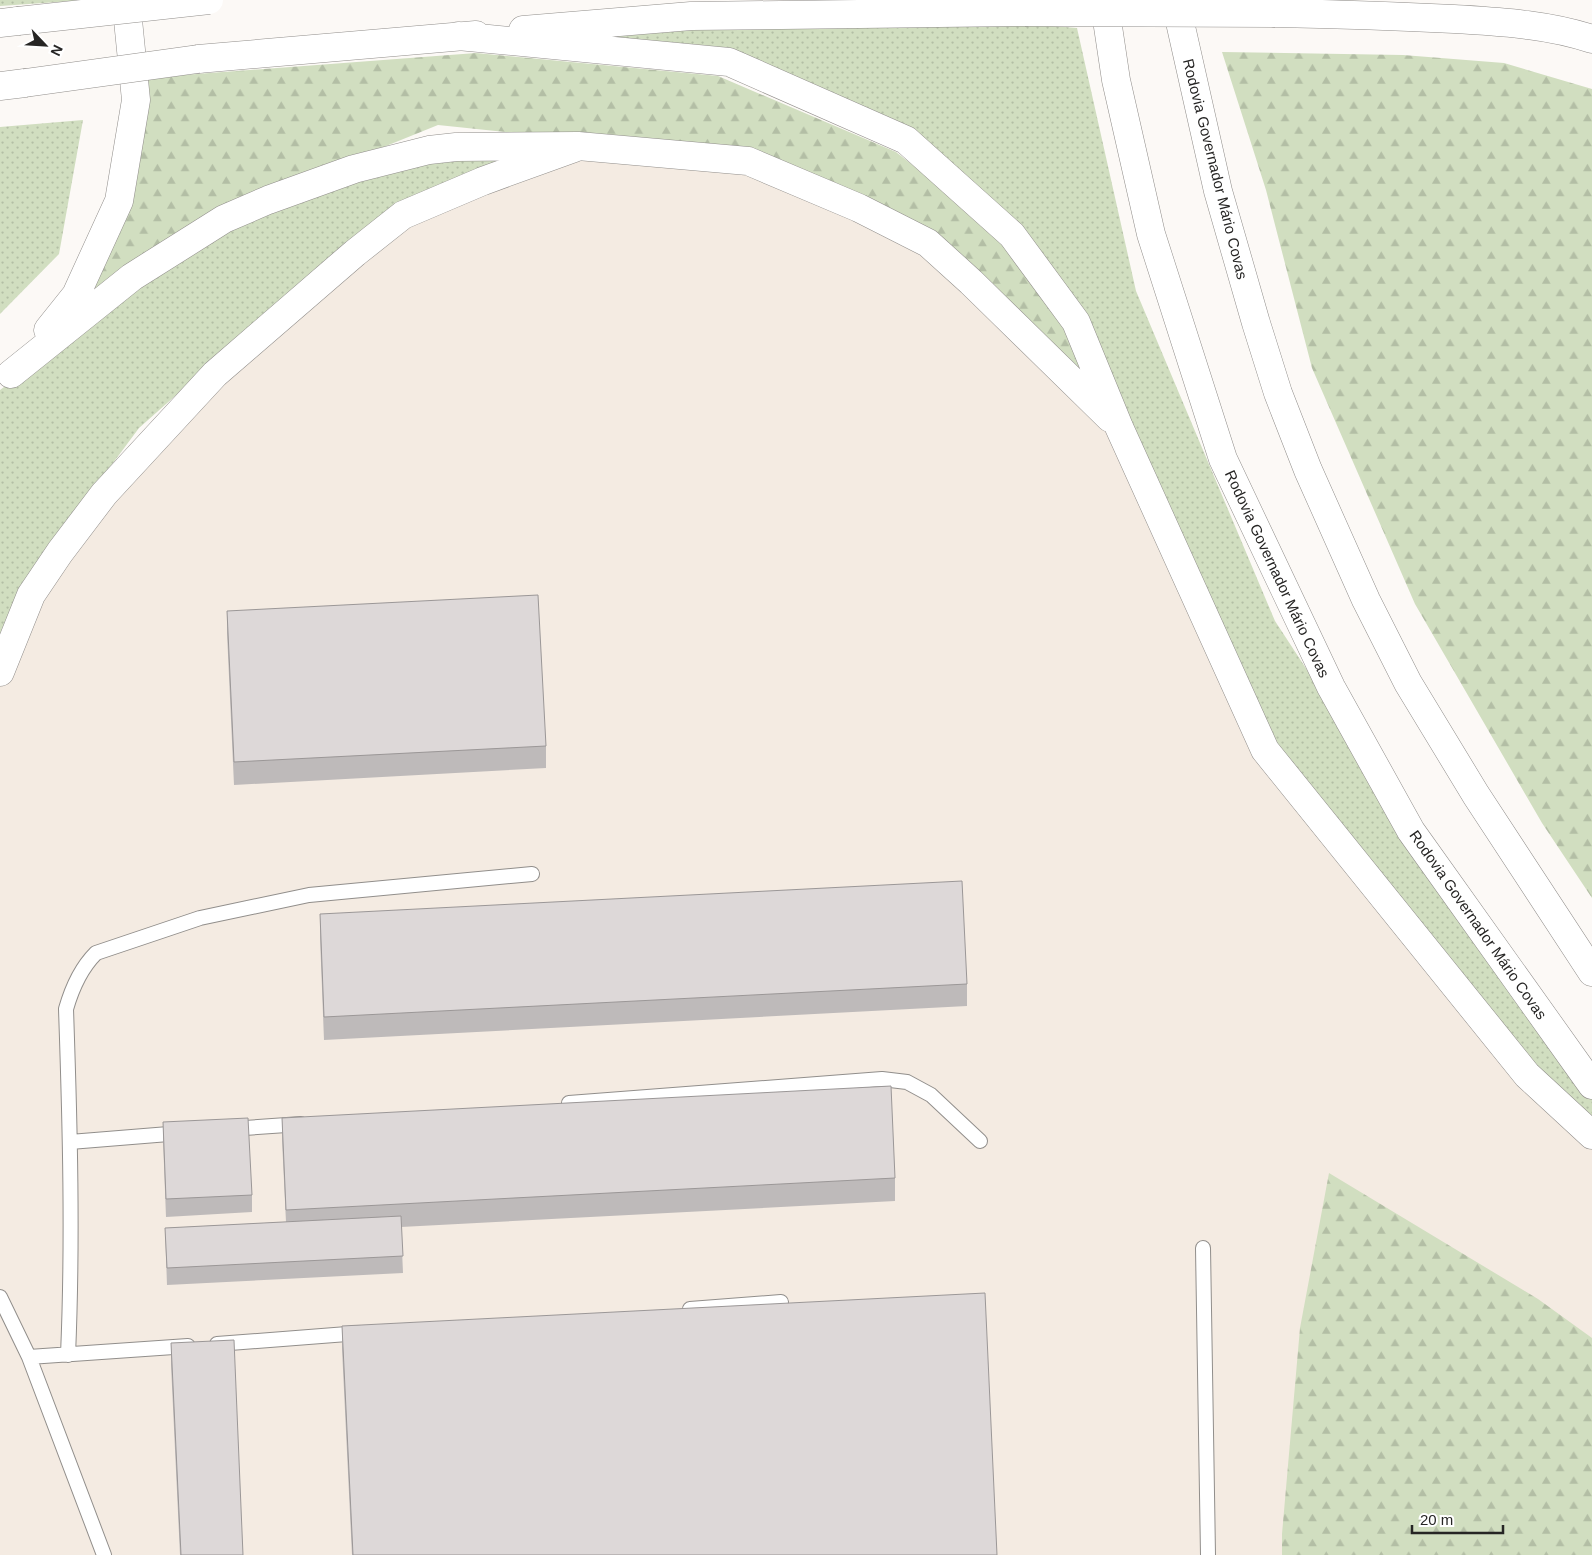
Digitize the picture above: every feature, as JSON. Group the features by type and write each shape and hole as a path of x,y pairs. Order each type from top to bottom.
{"main road":[{"path":"6,378 76,295 119,201 136,100 126,0"},
{"path":"9,22 209,0"},
{"name":"Rodovia Governador Mário Covas","path":"1104,0 1116,80 1152,234 1223,459 1331,687 1410,830 1592,1085"},
{"name":"Rodovia Governador Mário Covas","path":"1175,0 1218,191 1278,394 1308,470 1366,600 1408,683 1476,795 1589,967"},
{"path":"12,84 198,59 691,16 755,17 1025,12 1275,13 1398,16 1515,23 1569,32 1592,39"},
{"path":"458,36 729,62 906,140 1012,235 1076,322 1119,427 1265,750 1527,1075 1592,1135"},
{"path":"6,378 132,277 224,219 268,200 354,169 429,150 456,147 578,146 748,161 859,208 928,243 971,282 1119,427"},
{"path":"0,672 32,596 60,552 104,494 215,374 355,253 403,215 483,180 578,146"}],"lane":[{"path":"68,1355 71,1296 70,1142 66,1010 78,978 86,964 96,953 200,918 309,895 532,874"},
{"path":"555,1104 882,1079 907,1082 931,1095 980,1141"},
{"path":"218,1130 318,1123"},
{"path":"70,1142 199,1132"},
{"path":"1203,1248 1208,1555"},
{"path":"0,1297 29,1357 104,1555"},
{"path":"672,1310 781,1302"},
{"path":"29,1357 375,1332"}],"shaded area":[{"path":"578,146 748,161 928,243 1119,427 1592,1135 1592,1555 0,1555 0,672 104,494 355,253"}],"green space":[{"path":"0,0 87,0 0,6"},
{"path":"770,21 1004,22 1077,28 1136,291 1275,621 1413,832 1592,1084 1592,1120 1527,1075 1265,750 1086,316 905,130 725,51 572,36"},
{"path":"1222,52 1403,55 1504,63 1592,89 1592,898 1542,823 1415,604 1312,368 1266,190"},
{"path":"476,53 718,76 896,152 1000,234 1066,324 1096,394 928,243 755,153 584,140 438,125 349,161 77,304 143,78"},
{"path":"83,120 59,254 0,314 0,127"},
{"path":"462,155 511,159 343,247 139,428 64,529 0,641 0,390 203,241 362,174"},
{"path":"1329,1173 1538,1299 1592,1338 1592,1555 1282,1555 1282,1534 1300,1328"}],"building":[{"path":"538,595 546,746 234,762 227,611"},
{"path":"962,881 967,984 324,1017 320,914"},
{"path":"891,1086 895,1178 286,1210 282,1118"},
{"path":"248,1118 252,1195 166,1199 163,1122"},
{"path":"401,1216 403,1256 167,1268 165,1228"},
{"path":"985,1293 997,1555 353,1555 342,1326"},
{"path":"234,1340 243,1555 181,1555 171,1343"}]}
